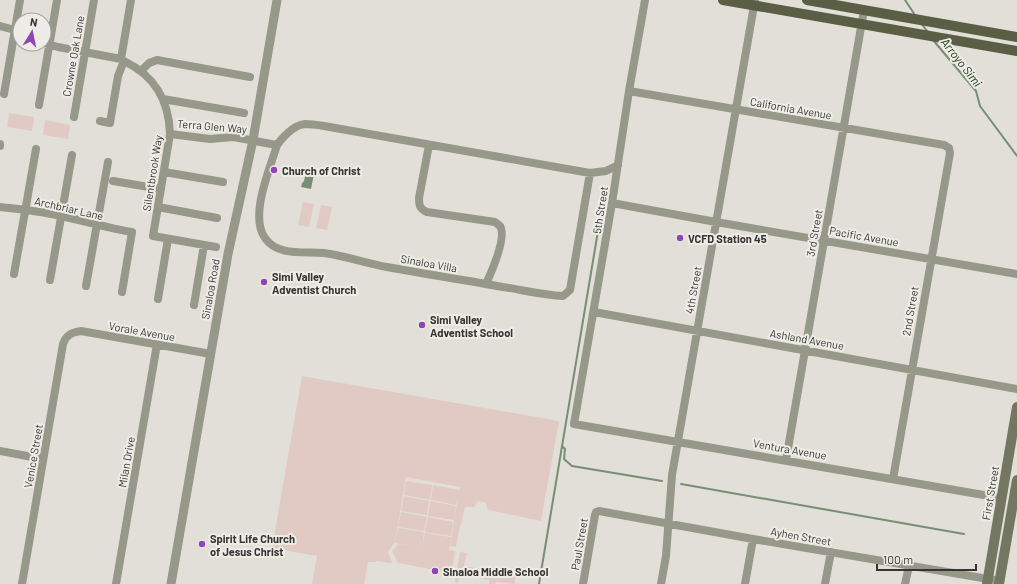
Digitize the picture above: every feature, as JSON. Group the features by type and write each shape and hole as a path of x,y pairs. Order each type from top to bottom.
{"main road":[{"path":"723,0 755,3 903,32 1017,51"},
{"path":"806,0 1017,37"},
{"name":"First Street","path":"987,582 1001,498 1015,431 1017,407"},
{"path":"999,583 1017,480"}],"street":[{"path":"19,12 20,0"},
{"path":"52,22 57,0"},
{"name":"Crowne Oak Lane","path":"74,117 94,0"},
{"path":"100,121 110,123 118,76 123,60 131,0"},
{"name":"Sinaloa Road","path":"171,584 228,254 254,141 277,0"},
{"name":"5th Street","path":"574,424 594,312 645,0"},
{"name":"4th Street","path":"662,584 666,556 672,474 755,3"},
{"name":"3rd Street","path":"786,460 864,10"},
{"path":"0,26 12,29"},
{"name":"Silentbrook Way","path":"52,45 123,60 141,71 156,87 163,99 170,121 170,134 153,236 168,239"},
{"path":"4,94 13,52"},
{"path":"39,105 46,52"},
{"path":"141,71 149,63 157,60 250,77"},
{"name":"California Avenue","path":"629,91 944,145 948,148"},
{"path":"163,99 244,113"},
{"name":"Sinaloa Villa","path":"590,173 570,290 563,296 386,266 339,255 312,252 290,252 278,249 270,244 264,238 259,221 260,204 278,145 282,138 291,130 303,124 324,126 590,173 606,170 618,165"},
{"name":"Terra Glen Way","path":"170,134 210,138 233,137 254,141"},
{"path":"254,141 278,145"},
{"path":"429,145 419,198 419,204 422,210 495,222 500,225 502,231 501,239 491,273 486,284"},
{"name":"2nd Street","path":"893,479 930,259 950,153 948,148"},
{"path":"14,274 36,149"},
{"path":"50,280 72,155"},
{"path":"86,286 108,162"},
{"path":"164,172 223,182"},
{"path":"113,181 161,189"},
{"name":"Pacific Avenue","path":"612,203 1017,274"},
{"name":"Archbriar Lane","path":"0,207 26,209 132,232 122,292"},
{"path":"158,207 217,218"},
{"path":"158,298 168,239 216,247"},
{"path":"194,305 204,245"},
{"name":"Ashland Avenue","path":"594,312 1017,389"},
{"name":"Vorale Avenue","path":"70,334 81,331 211,354"},
{"name":"Venice Street","path":"22,584 63,344 70,334"},
{"name":"Milan Drive","path":"116,584 157,344"},
{"name":"Ventura Avenue","path":"574,424 1001,498"},
{"path":"0,451 44,459"},
{"name":"Ayhen Street","path":"599,510 999,583"},
{"name":"Paul Street","path":"583,584 595,515 599,510"},
{"path":"745,584 753,539"},
{"path":"825,584 831,552"},
{"path":"905,584 909,566"}],"shaded area":[{"path":"9,113 34,117 32,131 7,127"},
{"path":"45,120 70,125 68,139 43,135"},
{"path":"306,172 314,174 311,189 301,187"},
{"path":"303,202 314,204 309,227 298,225"},
{"path":"321,205 332,207 327,230 316,228"},
{"path":"302,376 559,421 541,521 489,510 486,503 478,501 474,507 465,507 456,547 450,546 458,497 456,505 431,500 433,485 459,490 460,487 406,477 395,542 388,552 392,562 368,562 364,584 312,584 317,556 272,548"},
{"path":"406,481 432,485 430,500 404,495"},
{"path":"404,496 429,501 427,515 401,511"},
{"path":"430,501 456,506 454,520 428,516"},
{"path":"401,512 427,517 424,531 398,527"},
{"path":"428,517 453,522 451,536 425,532"},
{"path":"398,528 424,532 422,548 425,533 451,537 449,550 455,551 451,577 441,575 441,571 398,563 392,551 398,544 411,546 395,543"},
{"path":"460,552 467,553 464,566 515,575 515,584 496,582 495,584 489,584 489,580 459,574 458,583 455,582"}],"waterway":[{"name":"Arroyo Simi","path":"905,0 915,15"},
{"name":"Arroyo Simi","path":"921,23 927,31"},
{"name":"Arroyo Simi","path":"933,40 976,91 980,106 1017,156"},
{"path":"539,584 604,195"},
{"path":"562,446 565,449 564,459 572,466 662,481"},
{"path":"681,484 964,534"}],"place":[{"name":"Church of Christ","path":"274,170"},
{"name":"VCFD Station 45","path":"680,238"},
{"name":"Simi Valley Adventist Church","path":"264,282"},
{"name":"Simi Valley Adventist School","path":"422,325"},
{"name":"Spirit Life Church of Jesus Christ","path":"202,544"},
{"name":"Sinaloa Middle School","path":"435,571"}]}
